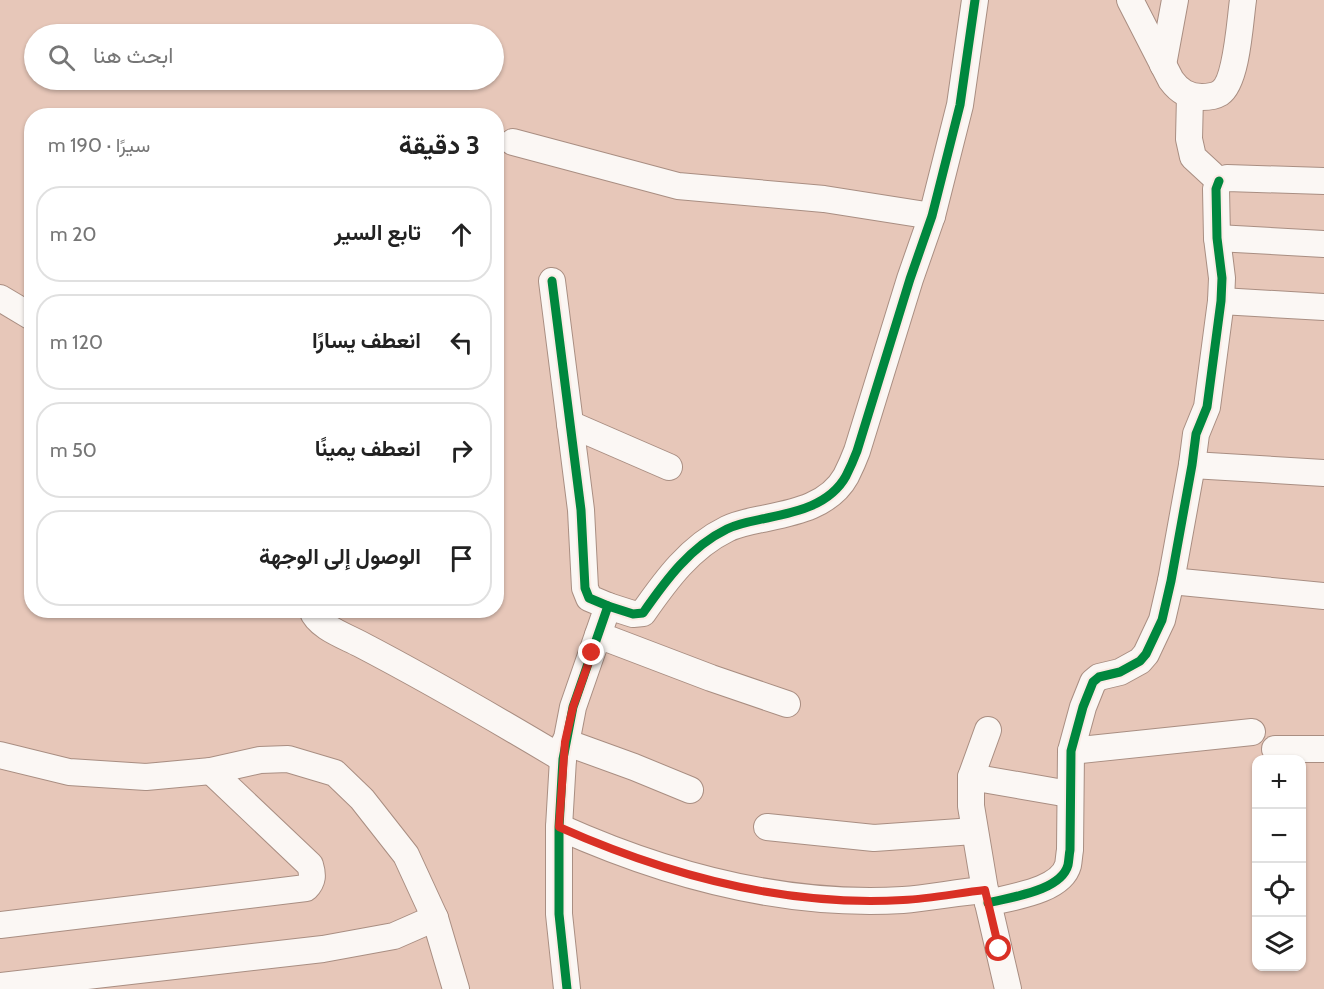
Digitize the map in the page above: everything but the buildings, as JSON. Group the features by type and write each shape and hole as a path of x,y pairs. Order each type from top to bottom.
{"street":[{"path":"552,280 581,510 586,594 589,598 608,606 633,614 643,613 681,562 702,544 728,528 810,507 836,490 846,477 857,451 910,279 932,216 960,105 975,0"},
{"path":"1130,0 1174,84 1190,96 1211,96 1221,92 1228,84 1243,0"},
{"path":"1163,65 1175,0"},
{"path":"1190,96 1189,139 1193,157 1220,181"},
{"path":"513,142 678,186 824,199 932,216"},
{"path":"559,827 608,849 678,873 772,893 837,901 986,896 1041,888 1055,883 1068,866 1071,751 1075,731 1093,682 1099,677 1130,668 1146,654 1162,620 1171,581 1196,434 1207,407 1221,301 1216,189 1220,181 1227,178 1324,180"},
{"path":"1217,238 1324,244"},
{"path":"0,298 24,312"},
{"path":"1221,301 1324,307"},
{"path":"570,424 669,467"},
{"path":"1192,465 1324,473"},
{"path":"1171,581 1324,596"},
{"path":"567,989 559,914 559,827 564,751 573,707 608,606"},
{"path":"317,618 337,632 564,751 634,767 690,790"},
{"path":"598,635 787,704"},
{"path":"988,730 971,777 971,806 986,896 1008,989"},
{"path":"1071,751 1252,732"},
{"path":"1275,749 1324,749"},
{"path":"0,755 69,772 146,777 211,771 260,760 288,759 335,773 362,799 406,855 435,918 456,989"},
{"path":"0,925 306,888 311,883 310,865 211,771"},
{"path":"971,777 1069,794"},
{"path":"767,827 874,838 974,831"},
{"path":"0,986 334,948 394,936 435,918"}],"cycle path":[{"path":"608,606 633,614 643,613 680,565 714,536 736,525 811,506 831,494 846,476 857,451 910,279 932,216 960,105 975,0"},
{"path":"988,903 1034,892 1056,881 1063,874 1068,865 1070,850 1071,751 1083,707 1093,682 1099,677 1120,672 1140,661 1146,654 1162,620 1171,581 1196,434 1207,407 1221,301 1222,278 1217,238 1216,189 1219,181"},
{"path":"552,281 581,510 585,588 589,598 608,606 573,707 563,759 559,827 559,914 567,989"}],"route":[{"path":"592,653 573,707 565,742 559,827 608,849 678,873 772,893 837,901 870,901 905,900 985,890 999,949"}]}
